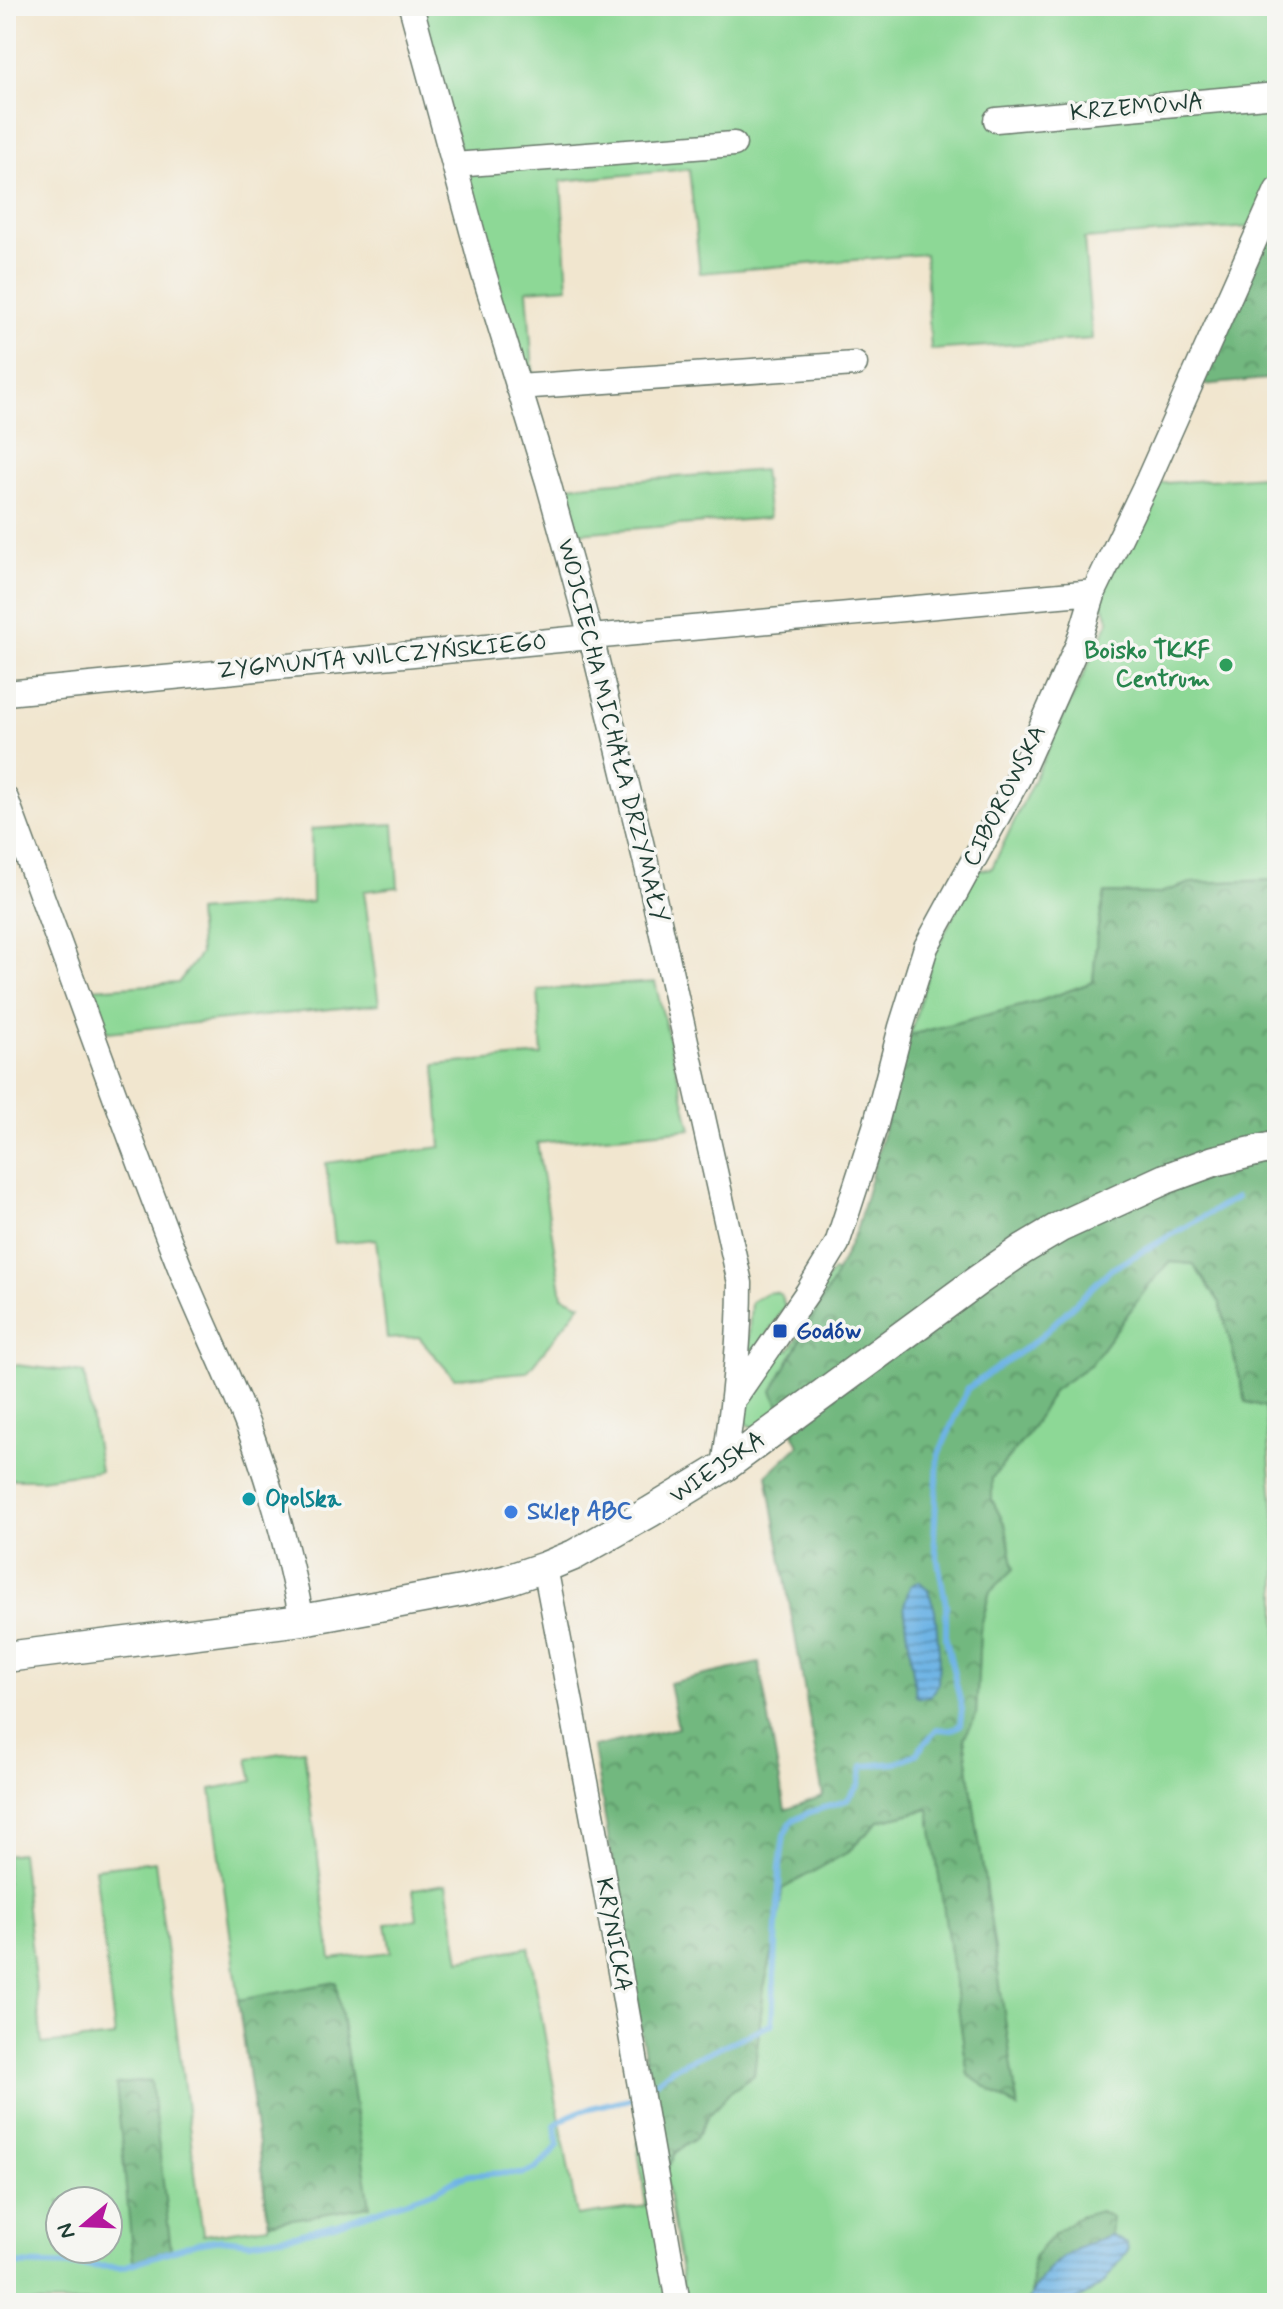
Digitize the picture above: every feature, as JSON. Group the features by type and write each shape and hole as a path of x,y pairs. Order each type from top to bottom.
{"street":[{"name":"WOJCIECHA MICHAŁA DRZYMAŁY","path":"411,6 591,637 647,867 740,1283 734,1398 724,1467"},
{"name":"KRZEMOWA","path":"996,120 1277,95"},
{"path":"454,165 734,144"},
{"name":"CIBOROWSKA","path":"734,1398 837,1244 875,1127 926,947 1018,779 1078,644 1094,592 1148,480 1277,190"},
{"path":"518,387 855,364"},
{"name":"ZYGMUNTA WILCZYŃSKIEGO","path":"6,693 1094,592"},
{"path":"6,799 165,1231 253,1439 282,1534 302,1620"},
{"name":"WIEJSKA","path":"6,1657 302,1620 467,1590 545,1567 574,1555 724,1467 977,1281 1060,1227 1165,1179 1214,1161 1277,1146"},
{"name":"KRYNICKA","path":"545,1567 595,1829 678,2303"}],"green space":[{"path":"420,6 1277,6 1277,169 1250,227 1084,239 1092,339 931,350 925,254 700,273 689,169 561,181 568,287 527,290 536,380 521,371"},
{"path":"1277,216 1277,378 1202,385"},
{"path":"763,470 769,518 578,533 567,486"},
{"path":"1277,475 1277,880 1191,883 1157,894 1105,893 1097,933 1093,982 1040,1001 910,1035 933,957 975,871 992,868 1109,621 1100,597 1153,484"},
{"path":"394,824 398,887 364,891 379,1004 108,1032 92,989 178,983 200,954 197,912 312,902 311,829"},
{"path":"1277,880 1277,1410 1246,1402 1220,1303 1193,1264 1170,1262 1149,1285 1091,1364 1054,1390 1028,1434 992,1478 992,1500 1006,1527 1014,1569 989,1593 980,1631 976,1716 964,1738 1018,2108 968,2075 929,1809 879,1821 848,1852 782,1889 777,1935 764,1987 754,2075 730,2092 709,2115 696,2138 675,2153 665,2173 593,1747 678,1728 669,1683 759,1663 785,1810 823,1796 767,1475 799,1445 772,1391 833,1281 857,1228 910,1035 1040,1001 1093,982 1097,933 1105,893 1157,894 1191,883"},
{"path":"655,982 691,1129 537,1143 562,1296 581,1304 527,1372 454,1378 419,1337 387,1339 376,1239 335,1243 326,1163 441,1147 435,1065 542,1055 538,990"},
{"path":"1169,1262 1193,1264 1220,1303 1246,1402 1265,1407 1277,1547 1277,2303 686,2303 665,2173 675,2153 696,2138 709,2115 730,2092 754,2075 764,1987 777,1935 782,1889 848,1852 879,1821 930,1809 968,2075 1017,2108 964,1738 976,1716 980,1631 1006,1527 992,1500 992,1478 1028,1434 1054,1389 1091,1364"},
{"path":"833,1271 837,1273 833,1281 772,1391 784,1415 757,1429 745,1423 742,1407 782,1346 789,1350 799,1336 792,1331"},
{"path":"774,1292 780,1294 785,1306 747,1366 751,1302"},
{"path":"6,1366 84,1373 100,1471 40,1479 6,1479"},
{"path":"304,1750 331,1959 391,1952 386,1924 417,1919 413,1889 447,1884 460,1960 529,1947 577,2216 646,2206 637,2142 645,2140 674,2303 6,2303 6,1855 21,1853 42,2044 115,2037 95,1868 155,1861 203,2235 269,2226 211,1789 253,1781 248,1758"},
{"path":"336,1982 370,2206 269,2223 238,2000"},
{"path":"151,2081 171,2249 133,2261 116,2084"},
{"path":"1100,2211 1112,2217 1110,2235 1054,2267 1031,2295 1033,2257 1057,2231 1079,2217"}],"water":[{"path":"919,1581 928,1590 935,1610 939,1651 938,1684 930,1696 921,1698 916,1696 904,1605 910,1586"},
{"path":"1110,2235 1127,2244 1128,2251 1103,2284 1072,2303 1027,2303 1042,2278 1060,2260"}],"waterway":[{"path":"657,2081 673,2068 772,2024 780,1866 784,1835 791,1822 847,1800 859,1785 863,1766 896,1763 916,1754 937,1729 952,1730 960,1725 962,1709 946,1639 946,1605 934,1540 938,1456 968,1388 1037,1340 1110,1270 1236,1198"},
{"path":"6,2264 122,2267 196,2243 222,2239 249,2242 337,2224 437,2190 470,2175 523,2174 535,2169 558,2145 555,2125 563,2119 600,2105 630,2099"}],"place":[{"name":"Boisko TKKF Centrum","path":"1226,665"},
{"name":"Godów","path":"780,1331"},
{"name":"Opolska","path":"249,1499"},
{"name":"Sklep ABC","path":"511,1512"}]}
